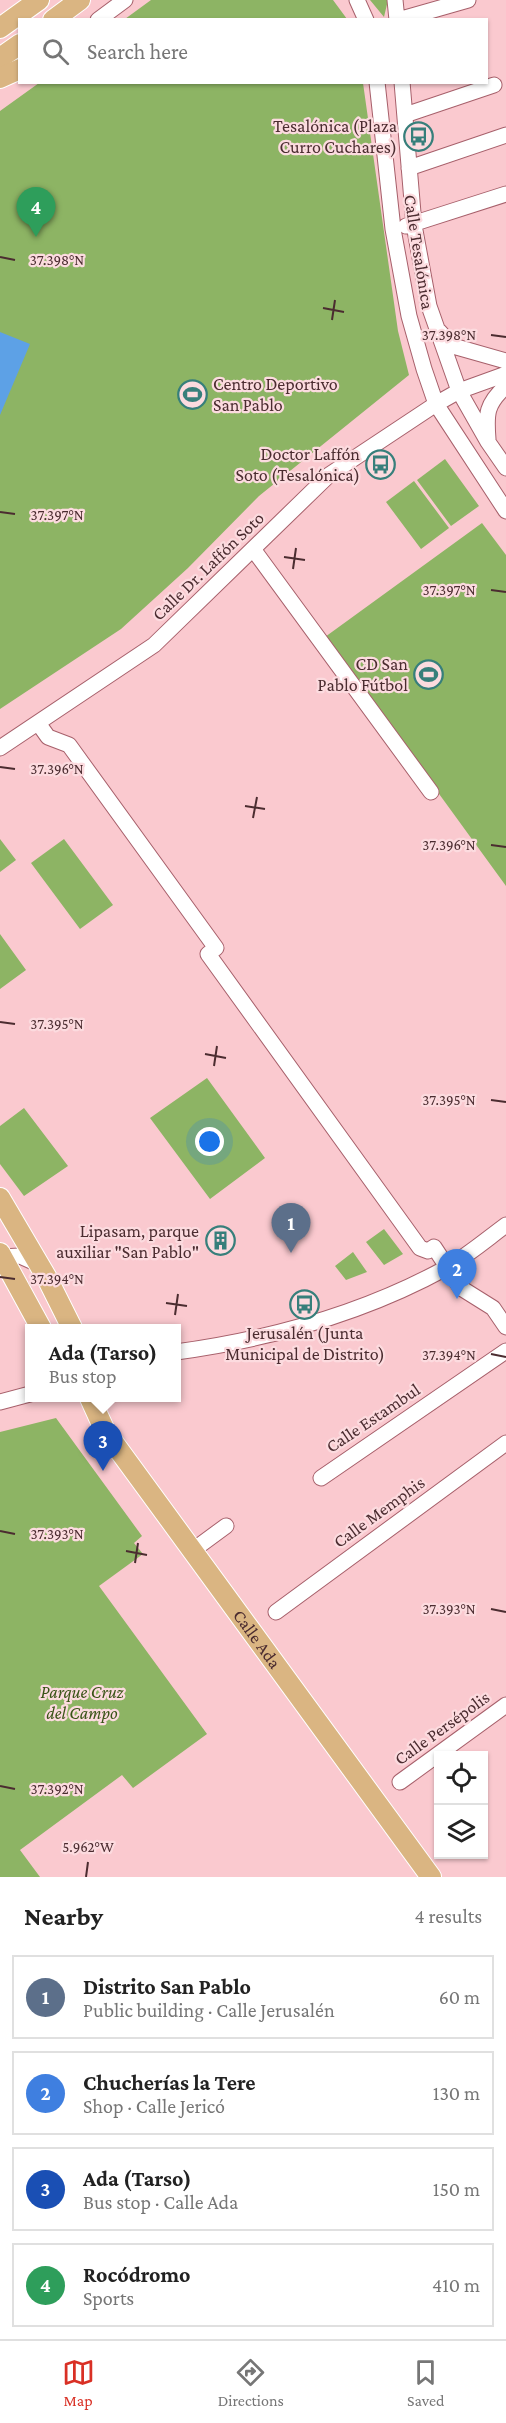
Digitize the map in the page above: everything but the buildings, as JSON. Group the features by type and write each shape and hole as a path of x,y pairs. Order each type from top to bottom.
{"main road":[{"path":"0,28 39,0"},
{"path":"56,18 80,0"},
{"path":"0,58 18,45"},
{"path":"0,78 18,70"},
{"path":"0,1198 40,1265 70,1324"},
{"path":"0,1255 38,1324"},
{"name":"Calle Ada","path":"92,1402 105,1431 431,1877"}],"street":[{"path":"101,18 125,0"},
{"path":"357,0 365,18"},
{"path":"395,0 397,18"},
{"path":"404,18 468,0"},
{"path":"0,89 18,76"},
{"name":"Calle Tesalónica","path":"377,84 393,229 409,316 436,404 506,511"},
{"name":"Calle Tesalónica","path":"402,84 414,225 429,306 459,391 488,442 506,468"},
{"path":"405,115 494,85"},
{"path":"409,168 506,135"},
{"path":"393,229 414,225 506,194"},
{"path":"437,329 453,346 506,361"},
{"name":"Calle Dr. Laffón Soto","path":"0,748 154,645 328,475 436,404 459,391 506,374"},
{"path":"488,442 486,413 506,386"},
{"path":"253,549 431,792"},
{"path":"38,723 48,737 69,745 216,948 208,954 413,1239 420,1248 428,1251 434,1247 460,1288 493,1308 506,1327"},
{"path":"181,1351 253,1340 330,1319 371,1303 448,1267 506,1225"},
{"path":"0,1255 20,1257 40,1265"},
{"name":"Calle Estambul","path":"321,1478 506,1351"},
{"path":"0,1402 25,1395"},
{"name":"Calle Memphis","path":"276,1612 506,1443"},
{"path":"192,1551 226,1526"},
{"name":"Calle Persépolis","path":"400,1782 506,1705"}],"green space":[{"path":"151,0 333,0 346,18 126,18"},
{"path":"370,0 388,0 384,17"},
{"name":"Centro Deportivo San Pablo","path":"38,84 363,84 398,331 409,375 259,496 188,568 121,629 0,709 0,111"},
{"path":"445,459 479,506 451,526 417,480"},
{"path":"414,481 449,528 421,549 386,502"},
{"name":"CD San Pablo Fútbol","path":"482,523 506,555 506,886 325,637"},
{"path":"0,839 16,860 0,872"},
{"path":"64,839 113,905 80,929 31,863"},
{"path":"0,934 26,970 0,989"},
{"path":"207,1078 265,1158 210,1199 150,1118"},
{"path":"24,1108 68,1166 24,1196 0,1164 0,1126"},
{"path":"384,1229 403,1254 384,1265 366,1242"},
{"path":"353,1252 367,1272 346,1280 335,1266"},
{"name":"Parque Cruz del Campo","path":"56,1418 142,1536 134,1543 143,1554 99,1586 207,1734 133,1788 122,1775 20,1850 40,1877 0,1877 0,1432"}],"water":[{"path":"0,332 30,344 0,415"}],"place":[{"name":"Tesalónica (Plaza Curro Cuchares)","path":"418,136"},
{"name":"Rocódromo","path":"36,237"},
{"name":"Centro Deportivo San Pablo","path":"192,394"},
{"name":"Doctor Laffón Soto (Tesalónica)","path":"381,464"},
{"name":"CD San Pablo Fútbol","path":"429,674"},
{"name":"Lipasam, parque auxiliar \"San Pablo\"","path":"220,1241"},
{"name":"Distrito San Pablo","path":"291,1253"},
{"name":"Chucherías la Tere","path":"457,1299"},
{"name":"Jerusalén (Junta Municipal de Distrito)","path":"305,1304"},
{"name":"Ada (Tarso)","path":"103,1471"}]}
